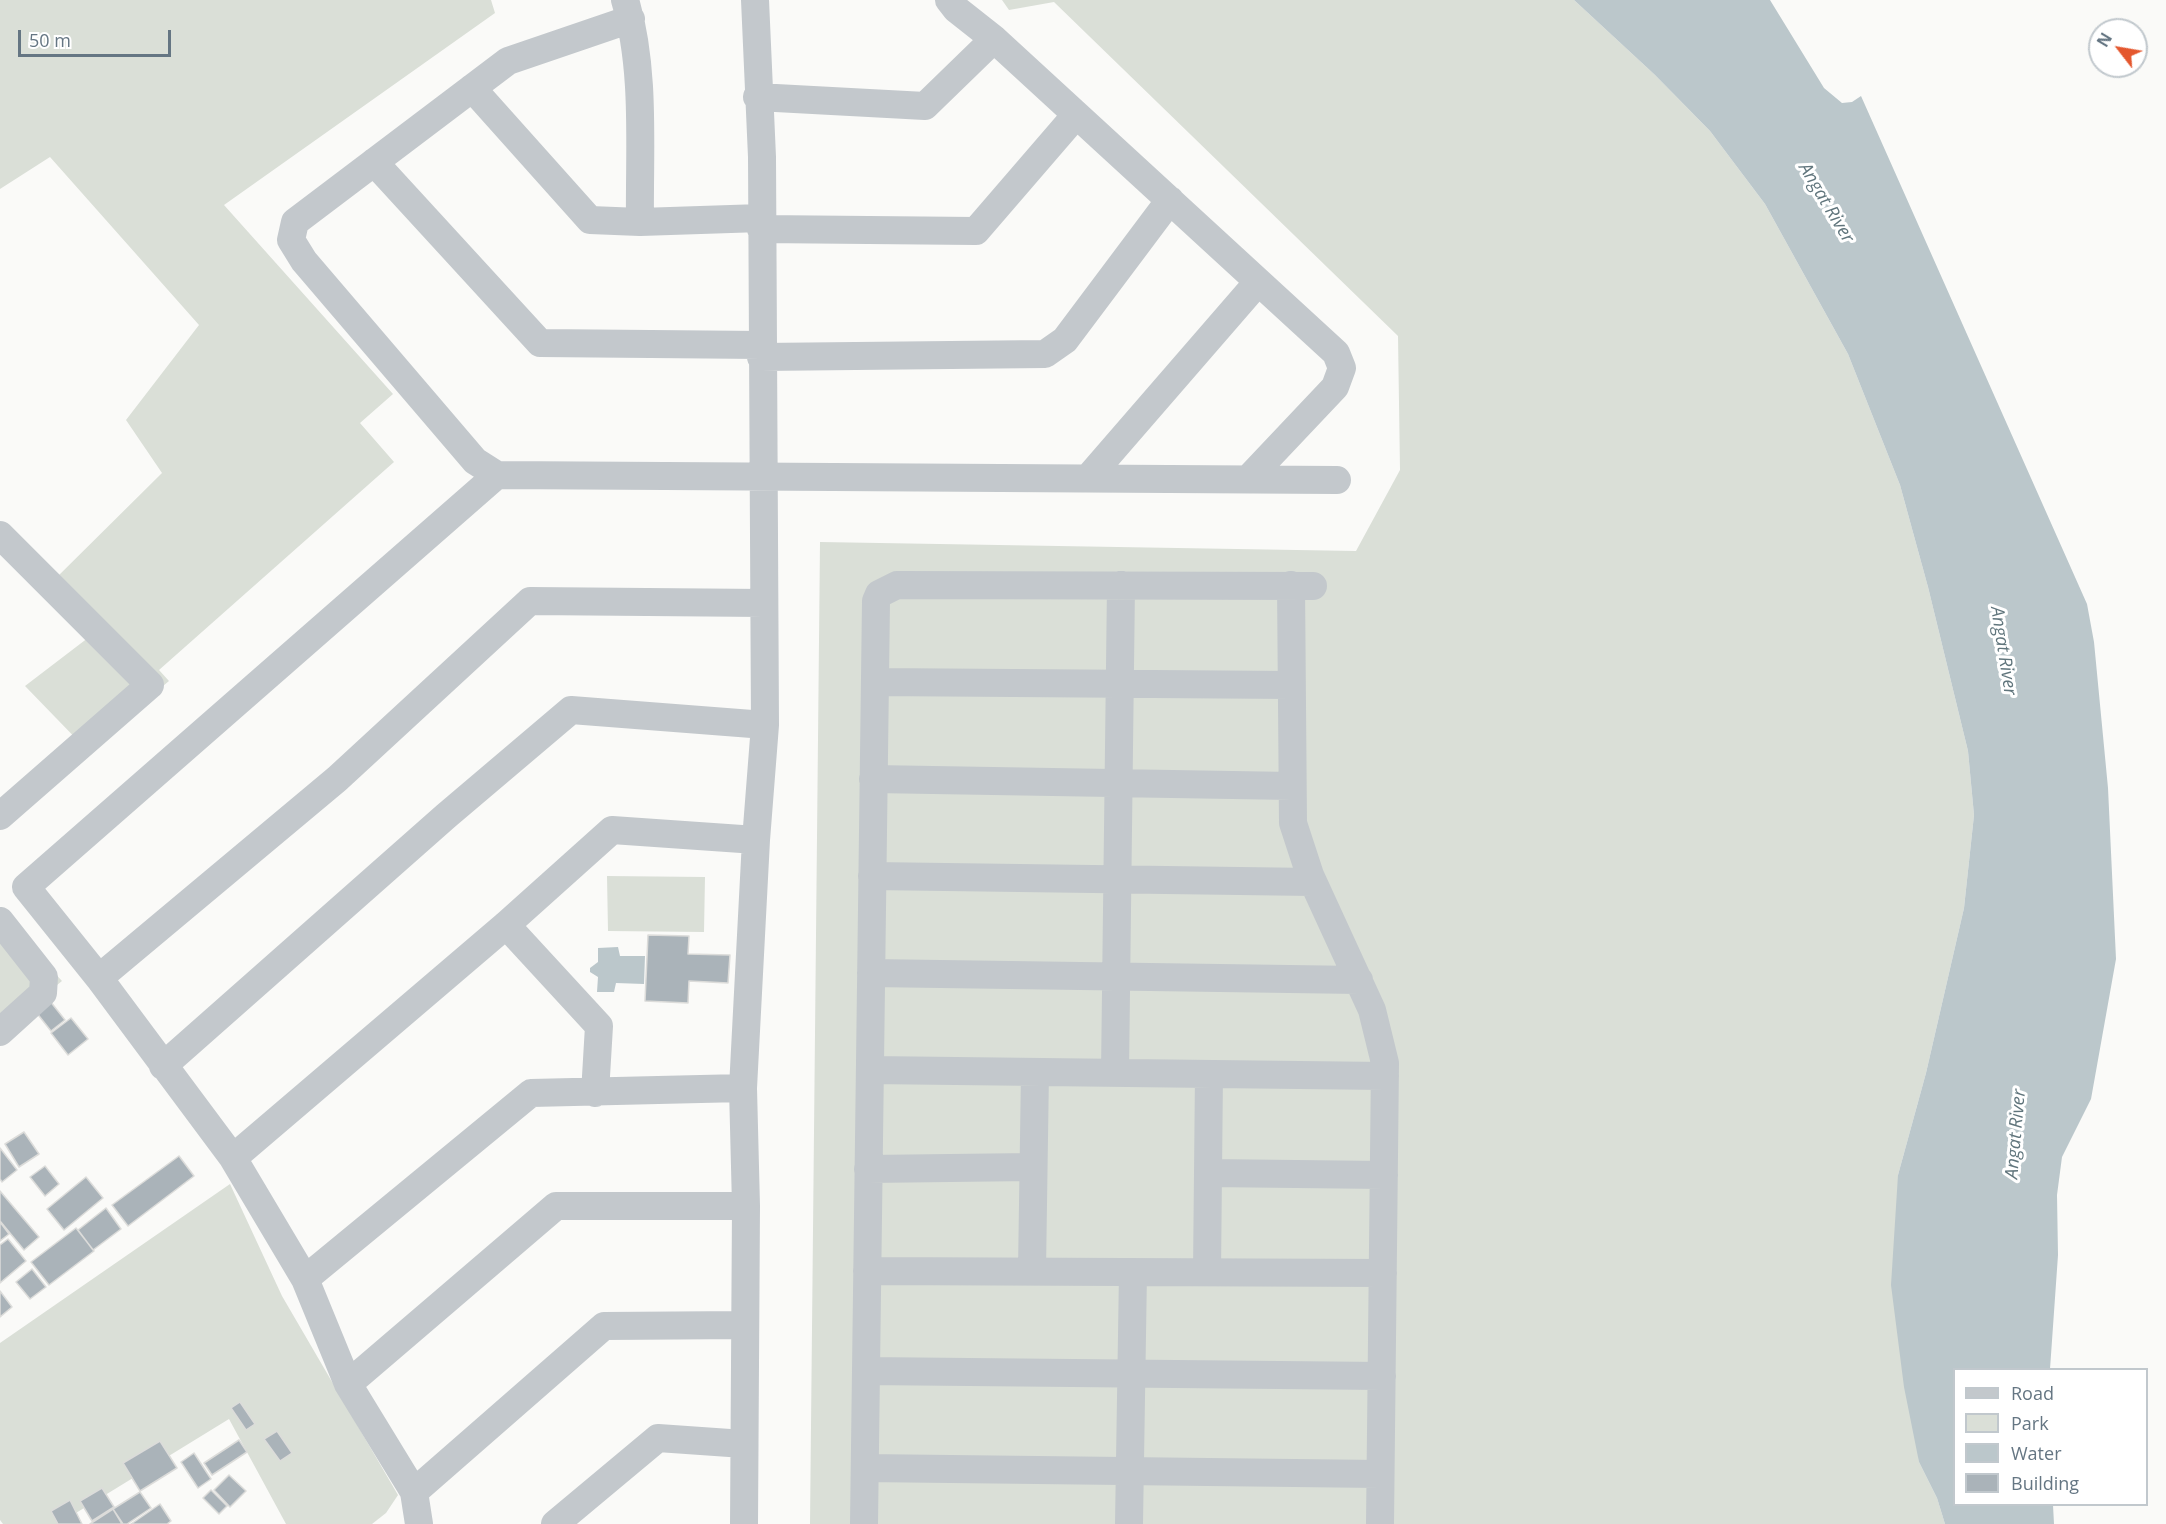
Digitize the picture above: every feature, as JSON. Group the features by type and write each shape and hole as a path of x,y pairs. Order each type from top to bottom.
{"street":[{"path":"744,1524 746,1206 743,1088 756,840 765,725 761,351 762,157 757,97 754,0"},
{"path":"950,0 956,9 994,39 1336,353 1342,368 1335,387 1248,479"},
{"path":"640,222 638,87 628,10 508,61 295,222 291,240 304,261 475,461 497,475 1337,480"},
{"path":"757,97 925,106 994,39"},
{"path":"472,88 590,220 761,223 976,231 1076,115"},
{"path":"374,162 540,344 761,351 1045,354 1065,340 1170,200"},
{"path":"1089,477 1258,282"},
{"path":"419,1524 414,1492 348,1384 305,1279 233,1158 99,978 26,887 497,475"},
{"path":"0,535 150,685 0,816"},
{"path":"1115,1073 1121,585"},
{"path":"864,1524 876,601 882,590 890,586 1121,585 1302,585 1292,685 1293,823 1313,882 1359,980 1378,1030 1385,1076 1380,1524"},
{"path":"99,978 337,778 530,601 764,603"},
{"path":"875,682 1292,685"},
{"path":"163,1066 446,816 571,710 765,725"},
{"path":"873,779 1292,786"},
{"path":"233,1158 506,926 612,830 756,840"},
{"path":"872,876 1313,882"},
{"path":"0,921 44,977 43,993 26,1011 0,1032"},
{"path":"506,926 599,1026 595,1093"},
{"path":"871,973 1359,980"},
{"path":"870,1070 1385,1076"},
{"path":"1032,1270 1035,1072"},
{"path":"1207,1272 1209,1074"},
{"path":"305,1279 531,1093 743,1088"},
{"path":"868,1168 1032,1167"},
{"path":"1208,1173 1384,1175"},
{"path":"348,1384 556,1206 746,1206"},
{"path":"867,1271 1383,1273"},
{"path":"1129,1524 1133,1272"},
{"path":"414,1492 604,1326 745,1325"},
{"path":"866,1371 1382,1376"},
{"path":"555,1524 658,1438 744,1444"},
{"path":"865,1468 1380,1474"}],"green space":[{"path":"0,0 491,0 495,13 224,205 393,394 360,423 394,462 159,670 169,681 87,750 25,686 97,631 54,580 162,473 126,420 199,325 50,157 0,189"},
{"path":"1002,0 1574,0 1655,75 1710,131 1765,204 1848,354 1900,485 1928,587 1968,751 1974,815 1964,908 1926,1073 1898,1175 1919,1462 1937,1498 1945,1524 810,1524 820,542 1356,551 1400,470 1398,336 1054,2 1009,10"},
{"path":"607,876 705,877 704,932 608,931"},
{"path":"0,914 62,981 0,1031"},
{"path":"230,1184 282,1296 398,1495 386,1513 372,1524 286,1524 229,1419 58,1524 3,1524 0,1520 0,1343"}],"water":[{"name":"Angat River","path":"1574,0 1770,0 1824,88 1842,103 1852,102 1861,96 2087,604 2094,642 2108,788 2116,959 2091,1099 2062,1157 2057,1195 2058,1255 2050,1368 1953,1368 1953,1506 2053,1506 2054,1524 1945,1524 1937,1498 1919,1462 1904,1387 1891,1285 1898,1175 1926,1073 1964,908 1974,815 1968,751 1928,587 1900,485 1848,354 1765,204 1710,131 1655,75"},
{"path":"618,947 620,956 645,956 644,984 616,983 614,992 597,992 598,977 590,972 590,968 598,962 598,948"}],"building":[{"path":"648,935 689,936 688,954 730,955 728,983 689,981 688,1003 645,1001"},
{"path":"46,996 65,1020 51,1031 32,1007"},
{"path":"71,1018 88,1039 68,1055 51,1033"},
{"path":"24,1132 39,1154 19,1167 5,1144"},
{"path":"0,1148 17,1170 2,1182 0,1179"},
{"path":"179,1156 194,1176 128,1226 112,1205"},
{"path":"45,1166 59,1184 45,1196 30,1177"},
{"path":"86,1177 103,1198 64,1230 47,1209"},
{"path":"0,1191 39,1237 24,1250 0,1221"},
{"path":"106,1208 121,1229 93,1250 78,1230"},
{"path":"0,1222 9,1234 0,1241"},
{"path":"76,1228 94,1251 49,1285 31,1262"},
{"path":"8,1239 26,1261 0,1283 0,1245"},
{"path":"32,1269 46,1287 30,1299 16,1282"},
{"path":"0,1291 12,1307 0,1317"},
{"path":"240,1402 255,1424 246,1430 231,1408"},
{"path":"277,1431 292,1453 280,1461 264,1439"},
{"path":"239,1440 247,1452 212,1475 204,1463"},
{"path":"160,1441 177,1468 140,1491 123,1463"},
{"path":"194,1453 211,1479 198,1488 181,1462"},
{"path":"229,1475 246,1491 230,1507 214,1490"},
{"path":"102,1488 114,1507 92,1521 80,1501"},
{"path":"211,1490 227,1506 219,1514 203,1498"},
{"path":"140,1492 151,1508 127,1524 123,1524 113,1509"},
{"path":"70,1500 82,1524 58,1524 51,1511"},
{"path":"160,1504 171,1521 167,1524 131,1524"},
{"path":"113,1509 122,1524 90,1524"}]}
